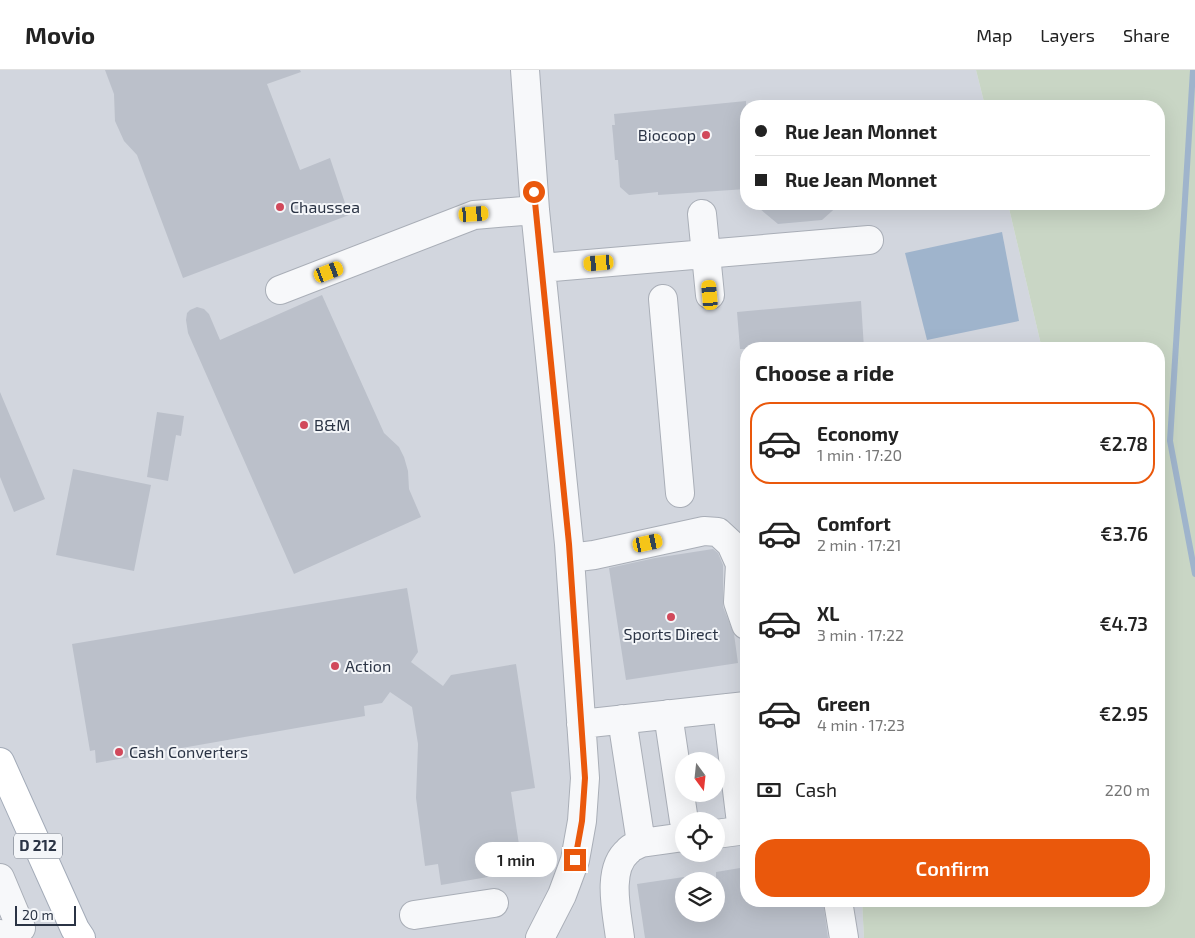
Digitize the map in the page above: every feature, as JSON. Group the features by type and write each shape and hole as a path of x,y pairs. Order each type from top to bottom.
{"main road":[{"name":"D 212","path":"0,762 78,935"}],"street":[{"path":"525,70 535,210 570,558 585,778 582,821 575,860 562,895 540,938"},
{"path":"280,290 474,214 535,210"},
{"path":"702,214 710,295"},
{"path":"541,268 869,240"},
{"path":"663,299 680,493"},
{"path":"570,558 594,555 704,531 718,532 731,544 740,564 738,602 740,608"},
{"path":"581,724 737,707 735,831"},
{"path":"668,714 683,812"},
{"path":"622,719 641,843"},
{"path":"620,938 614,888 616,866 627,851 641,843 675,839"},
{"path":"0,878 22,928 5,935 0,934"},
{"path":"414,915 494,903"},
{"path":"839,907 844,938"}],"shaded area":[{"path":"0,70 976,70 984,100 740,100 740,210 1009,210 1040,342 740,342 740,907 862,907 864,938 0,938"}],"green space":[{"path":"976,70 1195,70 1195,938 864,938 862,907 1165,907 1165,342 1040,342 1009,210 1165,210 1165,100 984,100"}],"water":[{"path":"1002,232 1019,321 927,340 905,253"}],"building":[{"path":"105,70 300,70 301,72 267,84 300,170 330,158 349,215 183,278 137,155 124,141 115,121 114,94"},
{"path":"740,102 740,189 658,195 658,192 629,195 620,187 618,160 615,160 612,125 615,125 614,114"},
{"path":"761,210 833,210 822,220 778,224"},
{"path":"322,295 384,433 399,447 404,457 408,471 409,489 421,517 294,574 188,333 186,320 187,313 190,310 197,307 204,309 209,314 220,340"},
{"path":"861,301 864,342 740,342 740,349 737,312"},
{"path":"0,392 45,499 14,512 0,477"},
{"path":"157,412 184,416 181,436 176,435 168,481 147,477"},
{"path":"73,469 151,485 134,571 56,555"},
{"path":"713,549 718,553 723,565 723,607 734,634 738,663 626,680 609,568 655,558"},
{"path":"407,588 418,652 411,662 443,686 451,675 516,664 535,788 511,792 523,871 441,885 438,864 425,866 416,798 418,744 412,707 390,692 382,703 364,706 365,716 96,763 95,750 90,751 72,644"},
{"path":"740,868 740,907 824,907 828,938 645,938 637,884 675,878 675,922 725,922 725,872 716,872"}],"waterway":[{"path":"1193,70 1170,441 1195,574"}],"place":[{"name":"Biocoop","path":"706,135"},
{"name":"Chaussea","path":"280,207"},
{"name":"B&M","path":"304,425"},
{"name":"Sports Direct","path":"671,617"},
{"name":"Action","path":"335,666"},
{"name":"Cash Converters","path":"119,752"}],"route":[{"path":"534,192 569,544 585,778 582,821 575,860"}]}
